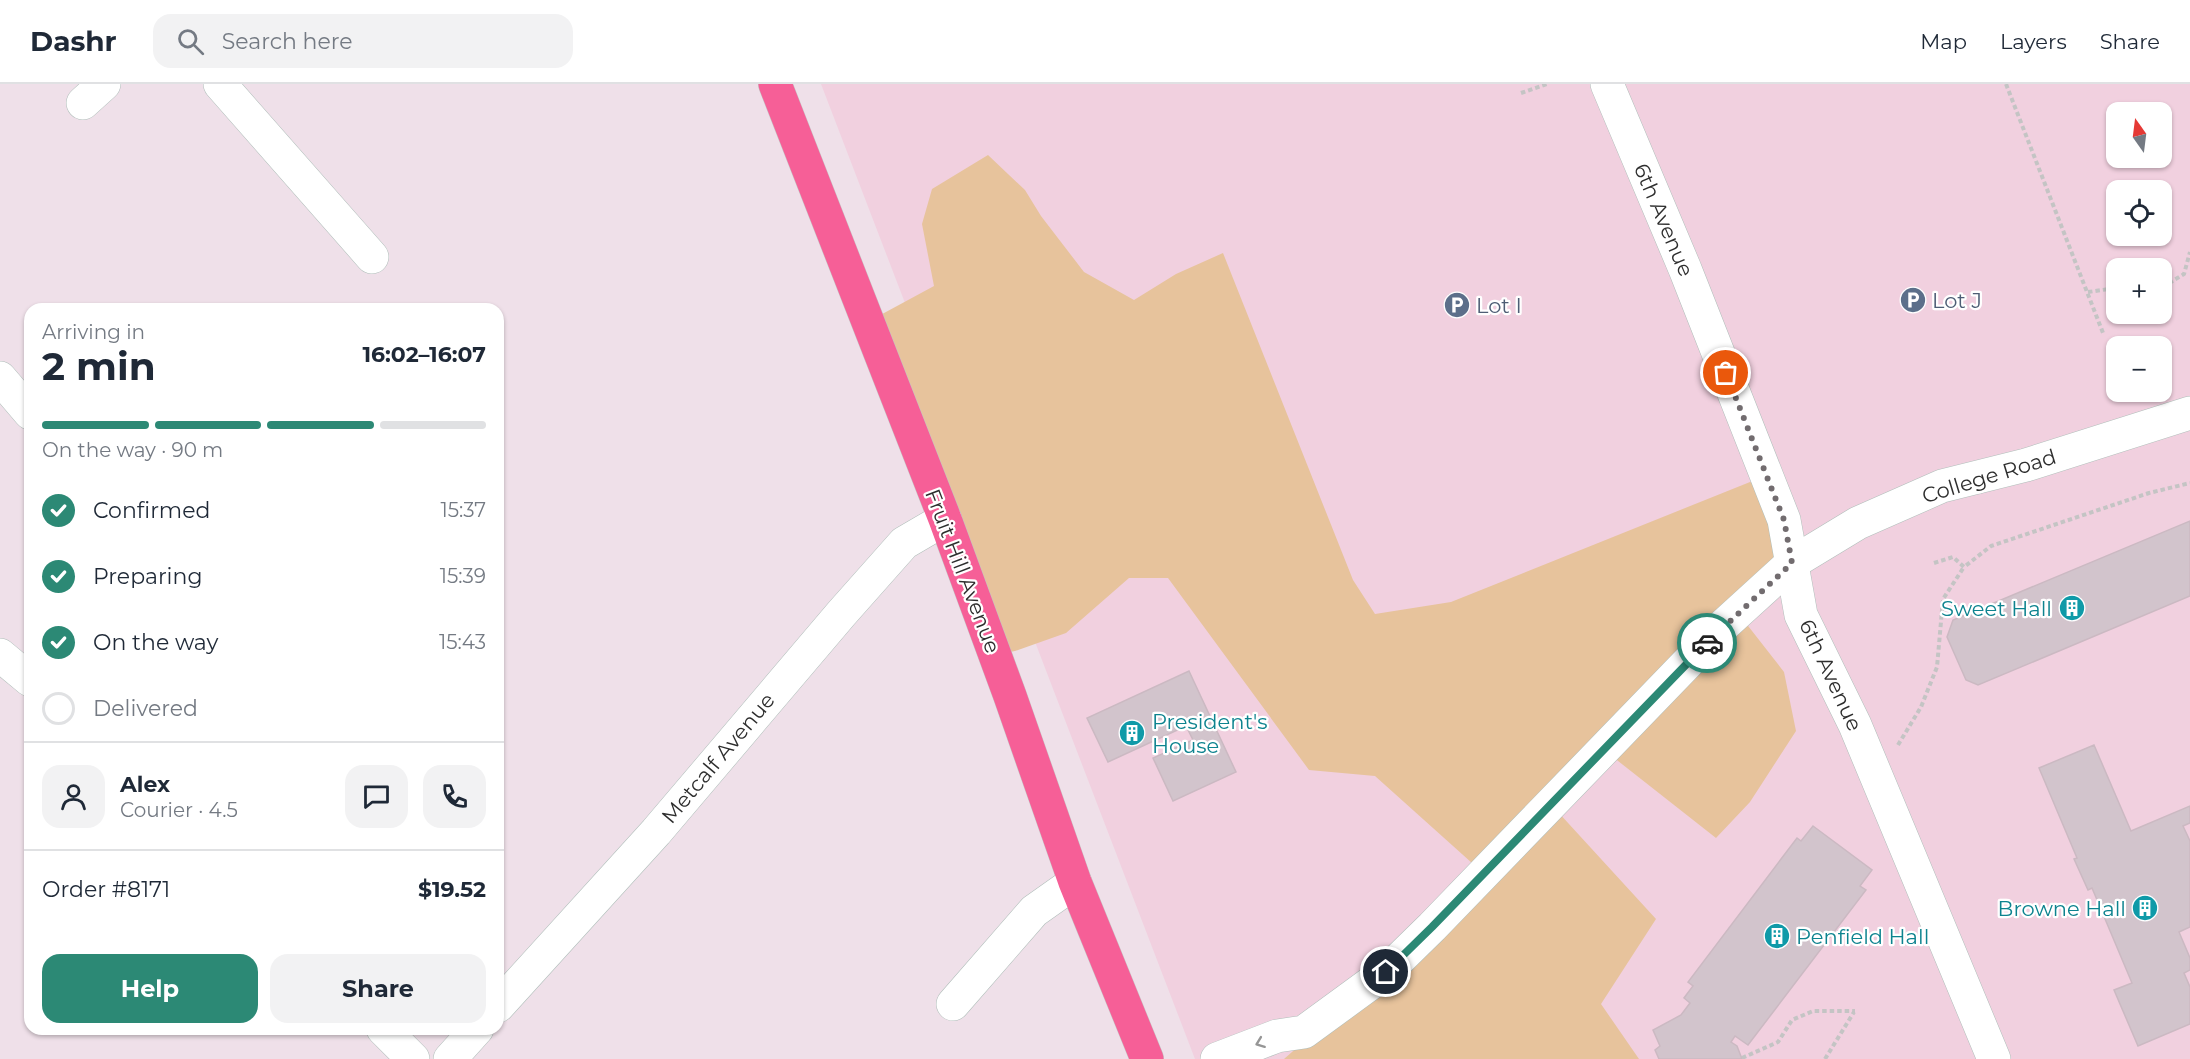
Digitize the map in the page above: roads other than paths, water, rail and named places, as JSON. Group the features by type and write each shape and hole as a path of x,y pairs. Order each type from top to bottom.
{"main road":[{"name":"Fruit Hill Avenue","path":"775,84 945,519 1076,882 1147,1059"}],"street":[{"path":"220,84 372,257"},
{"name":"6th Avenue","path":"1607,84 1685,268 1780,509 1787,533 1801,615 1855,725 1994,1059"},
{"path":"0,378 24,406"},
{"name":"College Road","path":"1217,1059 1277,1036 1298,1045 1386,972 1725,624 1792,563 1858,523 1942,486 2026,465 2190,414"},
{"name":"Metcalf Avenue","path":"504,999 656,831 904,543 945,519"},
{"path":"0,656 24,675"},
{"path":"953,1004 1034,911 1076,882"},
{"path":"389,1035 413,1059"},
{"path":"450,1059 472,1035"}],"place":[{"name":"Lot J","path":"1913,300"},
{"name":"Lot I","path":"1457,305"},
{"name":"Sweet Hall","path":"2072,608"},
{"name":"President's House","path":"1132,733"},
{"name":"Browne Hall","path":"2145,908"},
{"name":"Penfield Hall","path":"1777,936"}]}
